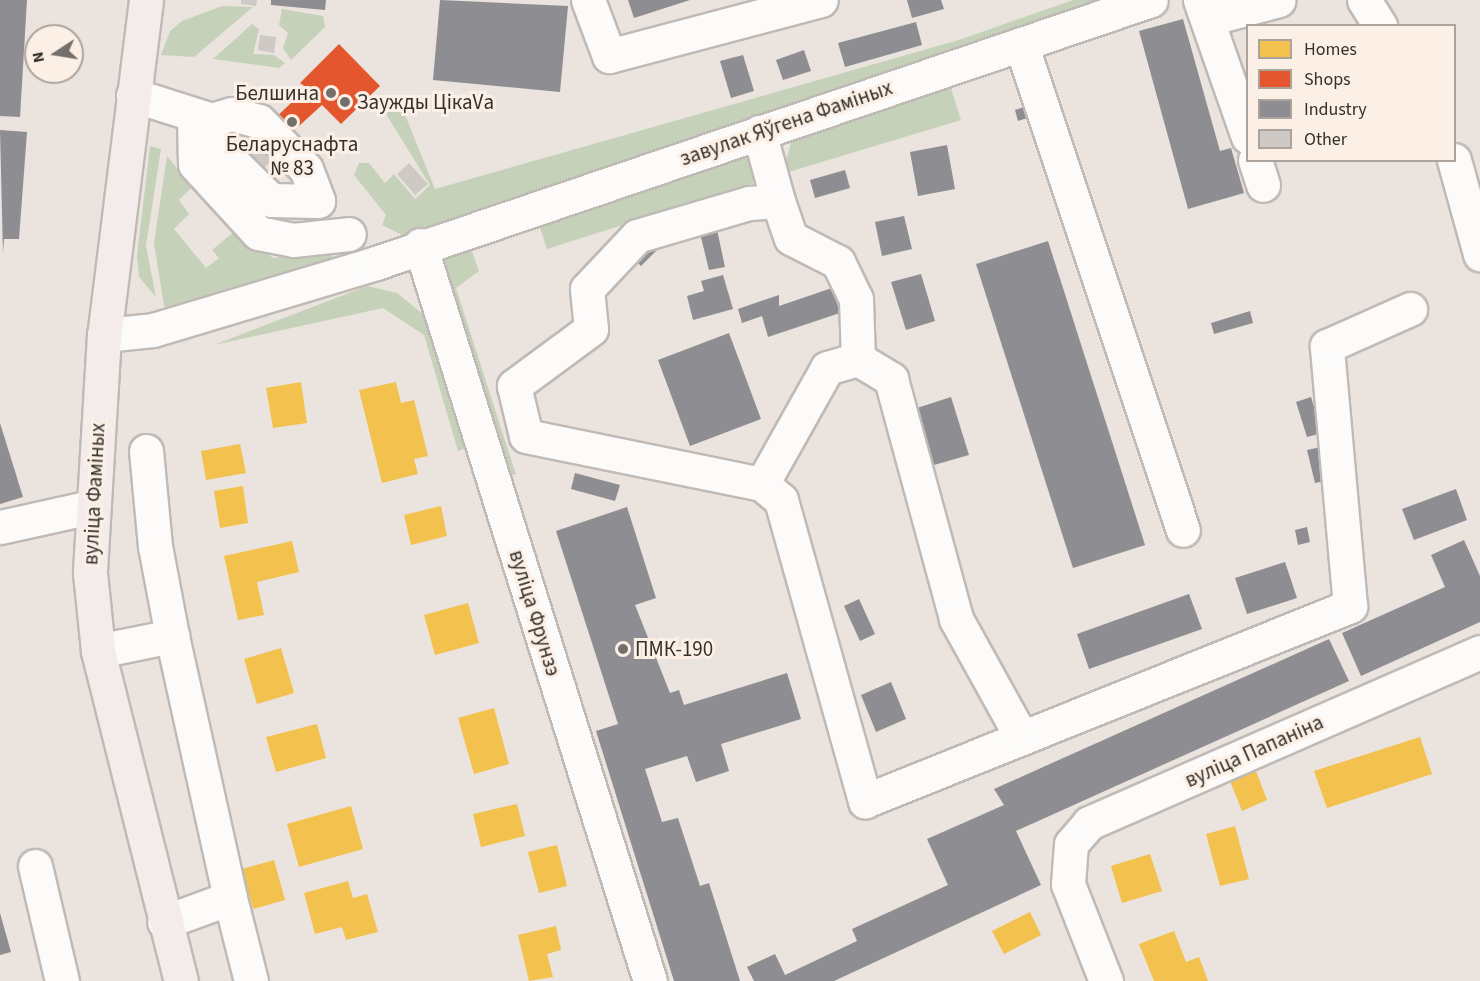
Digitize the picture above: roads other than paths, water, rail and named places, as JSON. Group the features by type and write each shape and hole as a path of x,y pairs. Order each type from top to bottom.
{"main road":[{"name":"вуліца Фаміных","path":"146,0 104,335 90,507 98,651 164,922 181,981"}],"street":[{"path":"588,0 609,56 821,0"},
{"name":"завулак Яўгена Фаміных","path":"104,335 153,330 376,263 420,245 1151,0"},
{"path":"1246,131 1204,10 1280,0"},
{"path":"1364,0 1379,24"},
{"path":"1021,44 1184,530"},
{"path":"133,95 202,118 249,130"},
{"path":"202,118 277,186 318,201"},
{"path":"202,118 195,164 258,232 293,240 349,234"},
{"path":"759,132 791,238 837,262 856,299 858,359"},
{"path":"276,156 376,263"},
{"path":"1456,162 1480,254"},
{"path":"778,201 749,202 637,236 587,289 591,329 514,386 526,436 762,484 781,500 865,801 1350,606 1327,346 1410,309"},
{"name":"вуліца Фрунзэ","path":"420,245 650,981"},
{"path":"762,484 827,368 858,359 891,379 956,619 1022,738"},
{"path":"146,451 154,546 230,898 251,981"},
{"path":"0,527 90,507"},
{"path":"98,651 172,636"},
{"name":"вуліца Папаніна","path":"1106,981 1068,884 1071,844 1089,824 1480,652"},
{"path":"35,866 63,981"},
{"path":"164,922 230,898"}],"place":[{"name":"Белшина","path":"331,93"},
{"name":"Заужды ЦікаVа","path":"345,102"},
{"name":"Беларуснафта № 83","path":"292,122"},
{"name":"ПМК-190","path":"623,649"}]}
